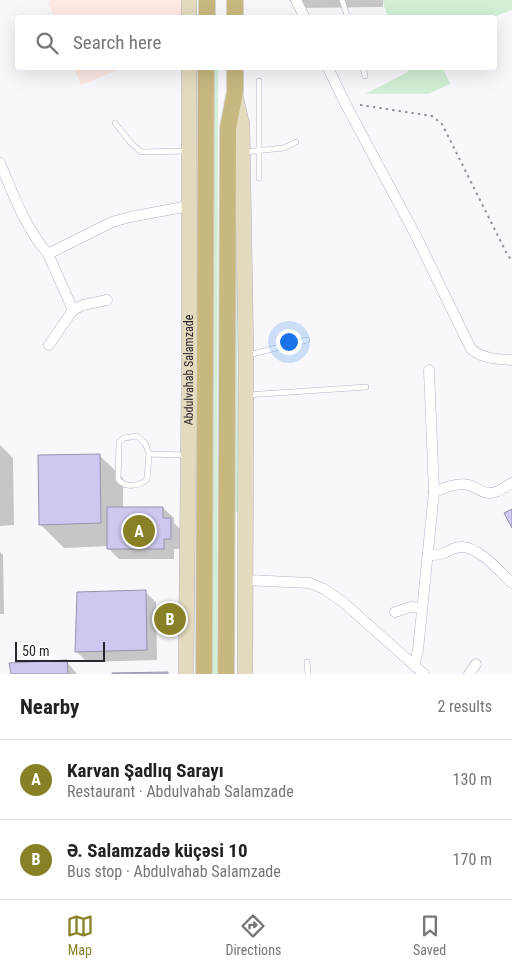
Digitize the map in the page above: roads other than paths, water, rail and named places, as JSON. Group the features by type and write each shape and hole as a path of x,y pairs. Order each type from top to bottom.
{"main road":[{"path":"189,0 189,15"},
{"path":"207,0 207,15"},
{"path":"235,15 236,0"},
{"name":"Abdulvahab Salamzade","path":"186,674 189,70"},
{"name":"Abdulvahab Salamzade","path":"204,674 206,70"},
{"path":"226,674 228,128 235,92 235,70"},
{"path":"235,92 242,124 246,356 244,395 245,674"}],"street":[{"path":"296,0 304,15"},
{"path":"329,70 415,234 471,349 477,355 485,358 512,360"},
{"path":"0,163 20,208 41,246 48,254 74,310"},
{"path":"48,254 112,222 189,206"},
{"path":"49,344 74,310 83,305 107,300"},
{"path":"414,666 434,492 429,370"},
{"path":"434,492 449,486 469,485 484,492 494,493 512,483"},
{"path":"428,555 442,554 463,546 482,555 512,583"},
{"path":"246,580 310,583 324,589 343,602 424,674"},
{"path":"396,612 411,607 422,608"},
{"path":"469,674 476,664"}],"lane":[{"path":"342,0 347,15"},
{"path":"364,70 365,76"},
{"path":"259,81 259,178"},
{"path":"115,123 130,142 141,152 190,150"},
{"path":"242,152 259,152 284,148 296,142"},
{"path":"246,356 307,340"},
{"path":"244,395 366,387"},
{"path":"137,436 142,438 149,454 147,480 144,483 140,485 120,482 118,479 119,442 124,438 137,436"},
{"path":"149,454 188,455"},
{"path":"307,662 308,674"}],"place":[{"name":"Karvan Şadlıq Sarayı","path":"139,531"},
{"name":"Ə. Salamzadə küçəsi 10","path":"170,619"}]}
